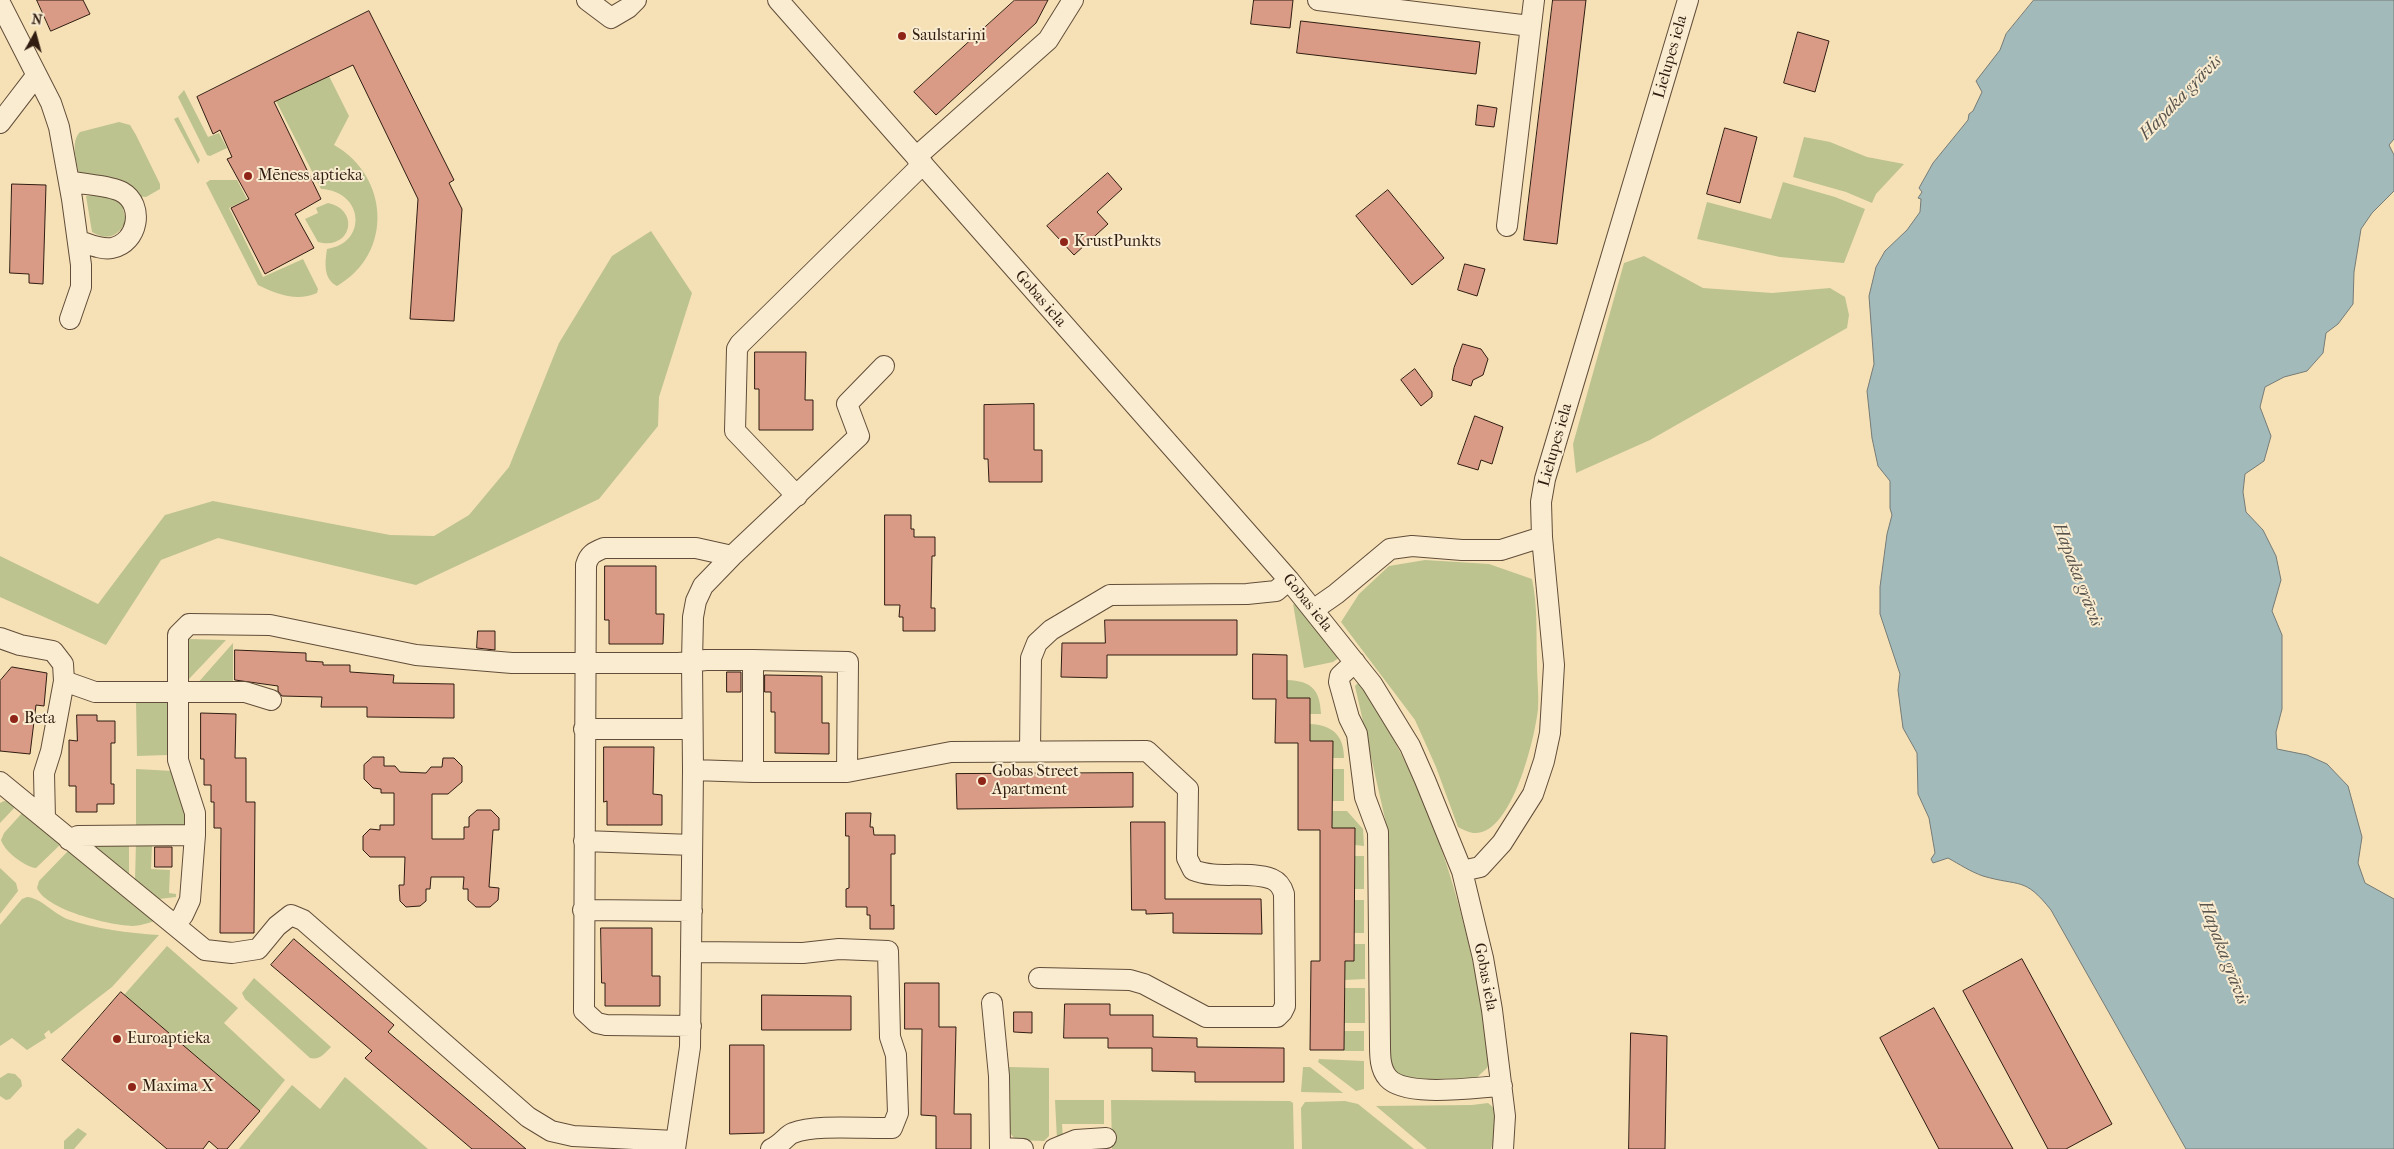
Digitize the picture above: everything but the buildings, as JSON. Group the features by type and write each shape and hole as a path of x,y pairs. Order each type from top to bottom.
{"street":[{"path":"587,0 611,18 628,8 636,0"},
{"name":"Gobas iela","path":"778,0 1289,580 1372,684 1410,746 1462,871 1484,958 1505,1116 1503,1149"},
{"path":"797,496 735,431 738,346 919,160 1048,40 1073,0"},
{"path":"1318,0 1530,26"},
{"path":"1507,226 1534,0"},
{"name":"Lielupes iela","path":"1462,871 1480,867 1502,843 1533,794 1544,761 1550,734 1554,665 1542,537 1541,502 1545,479 1688,0"},
{"path":"0,3 56,118 69,181 78,240 81,287 70,319"},
{"path":"0,123 36,76"},
{"path":"69,181 121,192 130,198 135,208 134,232 125,244 112,248 101,248 78,240"},
{"path":"0,782 69,840 176,924 205,950 232,953 258,949 277,926 291,915 303,920 528,1117 551,1131 573,1136 675,1145 690,1047 693,770 692,662 693,617 696,602 704,586 732,556 859,436 847,404 884,366"},
{"path":"1313,610 1336,594 1390,549 1412,546 1462,550 1501,550 1542,537"},
{"path":"690,1026 606,1025 597,1023 590,1018 583,1004 586,565 588,558 593,552 604,548 696,548 732,556"},
{"path":"1030,751 1032,658 1037,643 1051,630 1110,595 1248,594 1276,591 1289,580"},
{"path":"176,924 183,915 190,900 195,835 195,813 178,760 178,635 189,624 270,625 416,655 512,663 679,664 753,660 848,662 847,772"},
{"path":"0,638 20,645 53,651 63,664 64,681 51,751 44,773 45,819"},
{"path":"753,660 753,772"},
{"path":"1355,662 1340,676 1340,688 1349,718 1357,734 1365,797 1378,832 1380,1045 1382,1067 1387,1077 1396,1085 1412,1089 1502,1086"},
{"path":"64,681 95,692 245,692 271,700"},
{"path":"584,729 692,729"},
{"path":"693,770 847,772 950,752 1147,751 1188,789 1187,858 1193,870 1206,875 1261,876 1273,879 1280,885 1284,894 1285,1006 1276,1017 1206,1017 1144,984 1130,980 1039,978"},
{"path":"69,840 78,836 195,835"},
{"path":"584,841 692,845"},
{"path":"583,910 692,911"},
{"path":"692,952 804,953 839,949 888,951 890,1037 896,1055 898,1113 892,1128 808,1129 791,1133 782,1144 771,1149"},
{"path":"992,1003 999,1076 1000,1148 1023,1149"},
{"path":"1054,1149 1076,1140 1106,1138"}],"green space":[{"path":"329,76 349,116 334,145 352,159 366,175 374,195 377,215 376,235 368,254 355,272 337,286 332,283 327,275 327,249 340,245 349,237 354,228 356,218 353,207 346,198 335,192 321,189 276,101"},
{"path":"184,90 208,137 219,133 227,148 210,156 207,155 178,97"},
{"path":"178,117 200,160 198,164 174,119"},
{"path":"119,122 130,125 160,184 160,189 146,197 136,196 79,175 75,141 80,132"},
{"path":"1804,137 1830,142 1867,157 1904,164 1876,194 1872,203 1846,192 1793,177"},
{"path":"210,180 237,180 247,199 229,208 263,277 303,259 318,289 317,293 309,296 294,297 279,294 258,285 206,183"},
{"path":"1783,182 1835,197 1865,209 1844,263 1780,257 1697,239 1707,202 1771,219"},
{"path":"106,194 121,200 126,221 116,234 107,237 92,232 86,196"},
{"path":"328,203 338,207 345,213 348,228 338,241 329,243 318,242 305,219 318,213 316,208"},
{"path":"651,231 692,293 659,397 658,426 599,499 416,585 218,538 161,560 106,645 0,597 0,556 98,604 165,515 213,501 390,535 434,536 469,515 509,467 559,343 612,256"},
{"path":"1644,256 1703,288 1772,293 1830,288 1845,297 1849,315 1847,328 1650,440 1576,473 1573,444 1624,263"},
{"path":"1425,560 1489,564 1532,579 1534,590 1538,709 1532,741 1519,783 1510,803 1499,819 1487,830 1473,833 1458,827 1436,767 1415,720 1341,622 1359,594 1389,566"},
{"path":"1293,604 1298,606 1340,657 1333,662 1304,668"},
{"path":"189,639 226,640 188,680"},
{"path":"233,643 233,684 196,685"},
{"path":"1287,680 1303,682 1313,688 1319,699 1321,714 1310,714 1310,698 1287,698"},
{"path":"1358,683 1388,729 1411,774 1447,864 1461,911 1491,1059 1487,1068 1473,1081 1439,1083 1416,1081 1397,1073 1390,1065 1388,832 1355,686"},
{"path":"168,701 168,755 137,756 136,702"},
{"path":"1310,724 1325,726 1339,737 1342,743 1344,758 1333,758 1310,741"},
{"path":"136,769 173,771 184,807 185,829 136,828"},
{"path":"1333,769 1344,769 1344,801 1332,801"},
{"path":"11,801 17,805 0,823 0,803"},
{"path":"1332,811 1347,811 1363,829 1364,846 1355,845 1332,828"},
{"path":"23,812 62,843 36,868 26,865 16,858 6,849 1,840 4,833"},
{"path":"129,841 129,876 86,842"},
{"path":"136,842 183,842 183,845 152,845 151,869 170,870 169,893 176,894 176,897 159,899 135,881"},
{"path":"69,850 155,921 132,926 109,923 79,915 52,903 43,896 37,888 39,881"},
{"path":"1355,856 1364,856 1364,889 1355,889"},
{"path":"0,868 16,883 18,891 0,914"},
{"path":"27,897 37,900 67,919 112,930 159,935 112,987 51,1034 49,1030 44,1034 46,1038 27,1050 12,1038 0,1046 0,925 22,899"},
{"path":"1355,900 1364,900 1364,933 1354,933"},
{"path":"1354,944 1365,944 1365,979 1345,980 1345,961 1354,961"},
{"path":"167,946 238,1008 224,1023 285,1080 260,1111 124,995"},
{"path":"254,978 331,1047 319,1057 310,1058 245,999 242,993"},
{"path":"1345,988 1365,988 1365,1023 1344,1023"},
{"path":"1344,1031 1364,1031 1364,1051 1344,1051"},
{"path":"1319,1059 1364,1061 1364,1089 1356,1091 1318,1062"},
{"path":"1009,1067 1049,1068 1049,1136 1044,1141 1016,1140 1009,1132"},
{"path":"1303,1067 1310,1067 1343,1093 1301,1092"},
{"path":"8,1073 15,1074 21,1080 22,1086 10,1099 6,1100 0,1096 0,1078"},
{"path":"345,1077 428,1149 239,1149 292,1085 320,1109"},
{"path":"1055,1100 1104,1100 1104,1124 1062,1124 1063,1140 1057,1140"},
{"path":"1111,1100 1290,1101 1293,1103 1294,1149 1112,1149"},
{"path":"1345,1101 1358,1104 1414,1149 1302,1149 1301,1108 1305,1102"},
{"path":"1488,1103 1494,1108 1495,1135 1491,1149 1427,1149 1376,1106 1472,1105"},
{"path":"78,1128 87,1134 74,1149 64,1149 64,1141"}],"water":[{"name":"Hapaka grāvis","path":"2034,0 2394,0 2394,139 2389,145 2394,155 2394,191 2372,213 2361,229 2354,272 2353,304 2338,324 2326,333 2323,353 2307,371 2284,377 2265,387 2260,407 2271,436 2264,461 2245,474 2243,492 2246,512 2263,530 2276,556 2281,580 2272,611 2282,635 2282,709 2276,732 2277,749 2307,755 2327,764 2348,786 2362,837 2358,863 2365,883 2394,899 2394,1149 2186,1149 2051,910 2042,899 2021,884 1983,876 1948,858 1933,863 1931,859 1935,853 1929,818 1918,794 1917,753 1903,728 1898,690 1900,674 1880,614 1880,587 1887,534 1892,515 1890,508 1890,481 1878,466 1872,438 1867,391 1874,364 1869,296 1876,267 1885,251 1907,230 1920,212 1921,199 1918,198 1922,192 1919,188 1933,163 1968,120 1969,114 1973,111 1982,92 1976,81 2000,50 2006,34"}],"place":[{"name":"Saulstariņi","path":"902,36"},
{"name":"Mēness aptieka","path":"248,176"},
{"name":"KrustPunkts","path":"1064,242"},
{"name":"Beta","path":"14,719"},
{"name":"Gobas Street Apartment","path":"982,781"},
{"name":"Euroaptieka","path":"117,1039"},
{"name":"Maxima X","path":"132,1087"}]}
